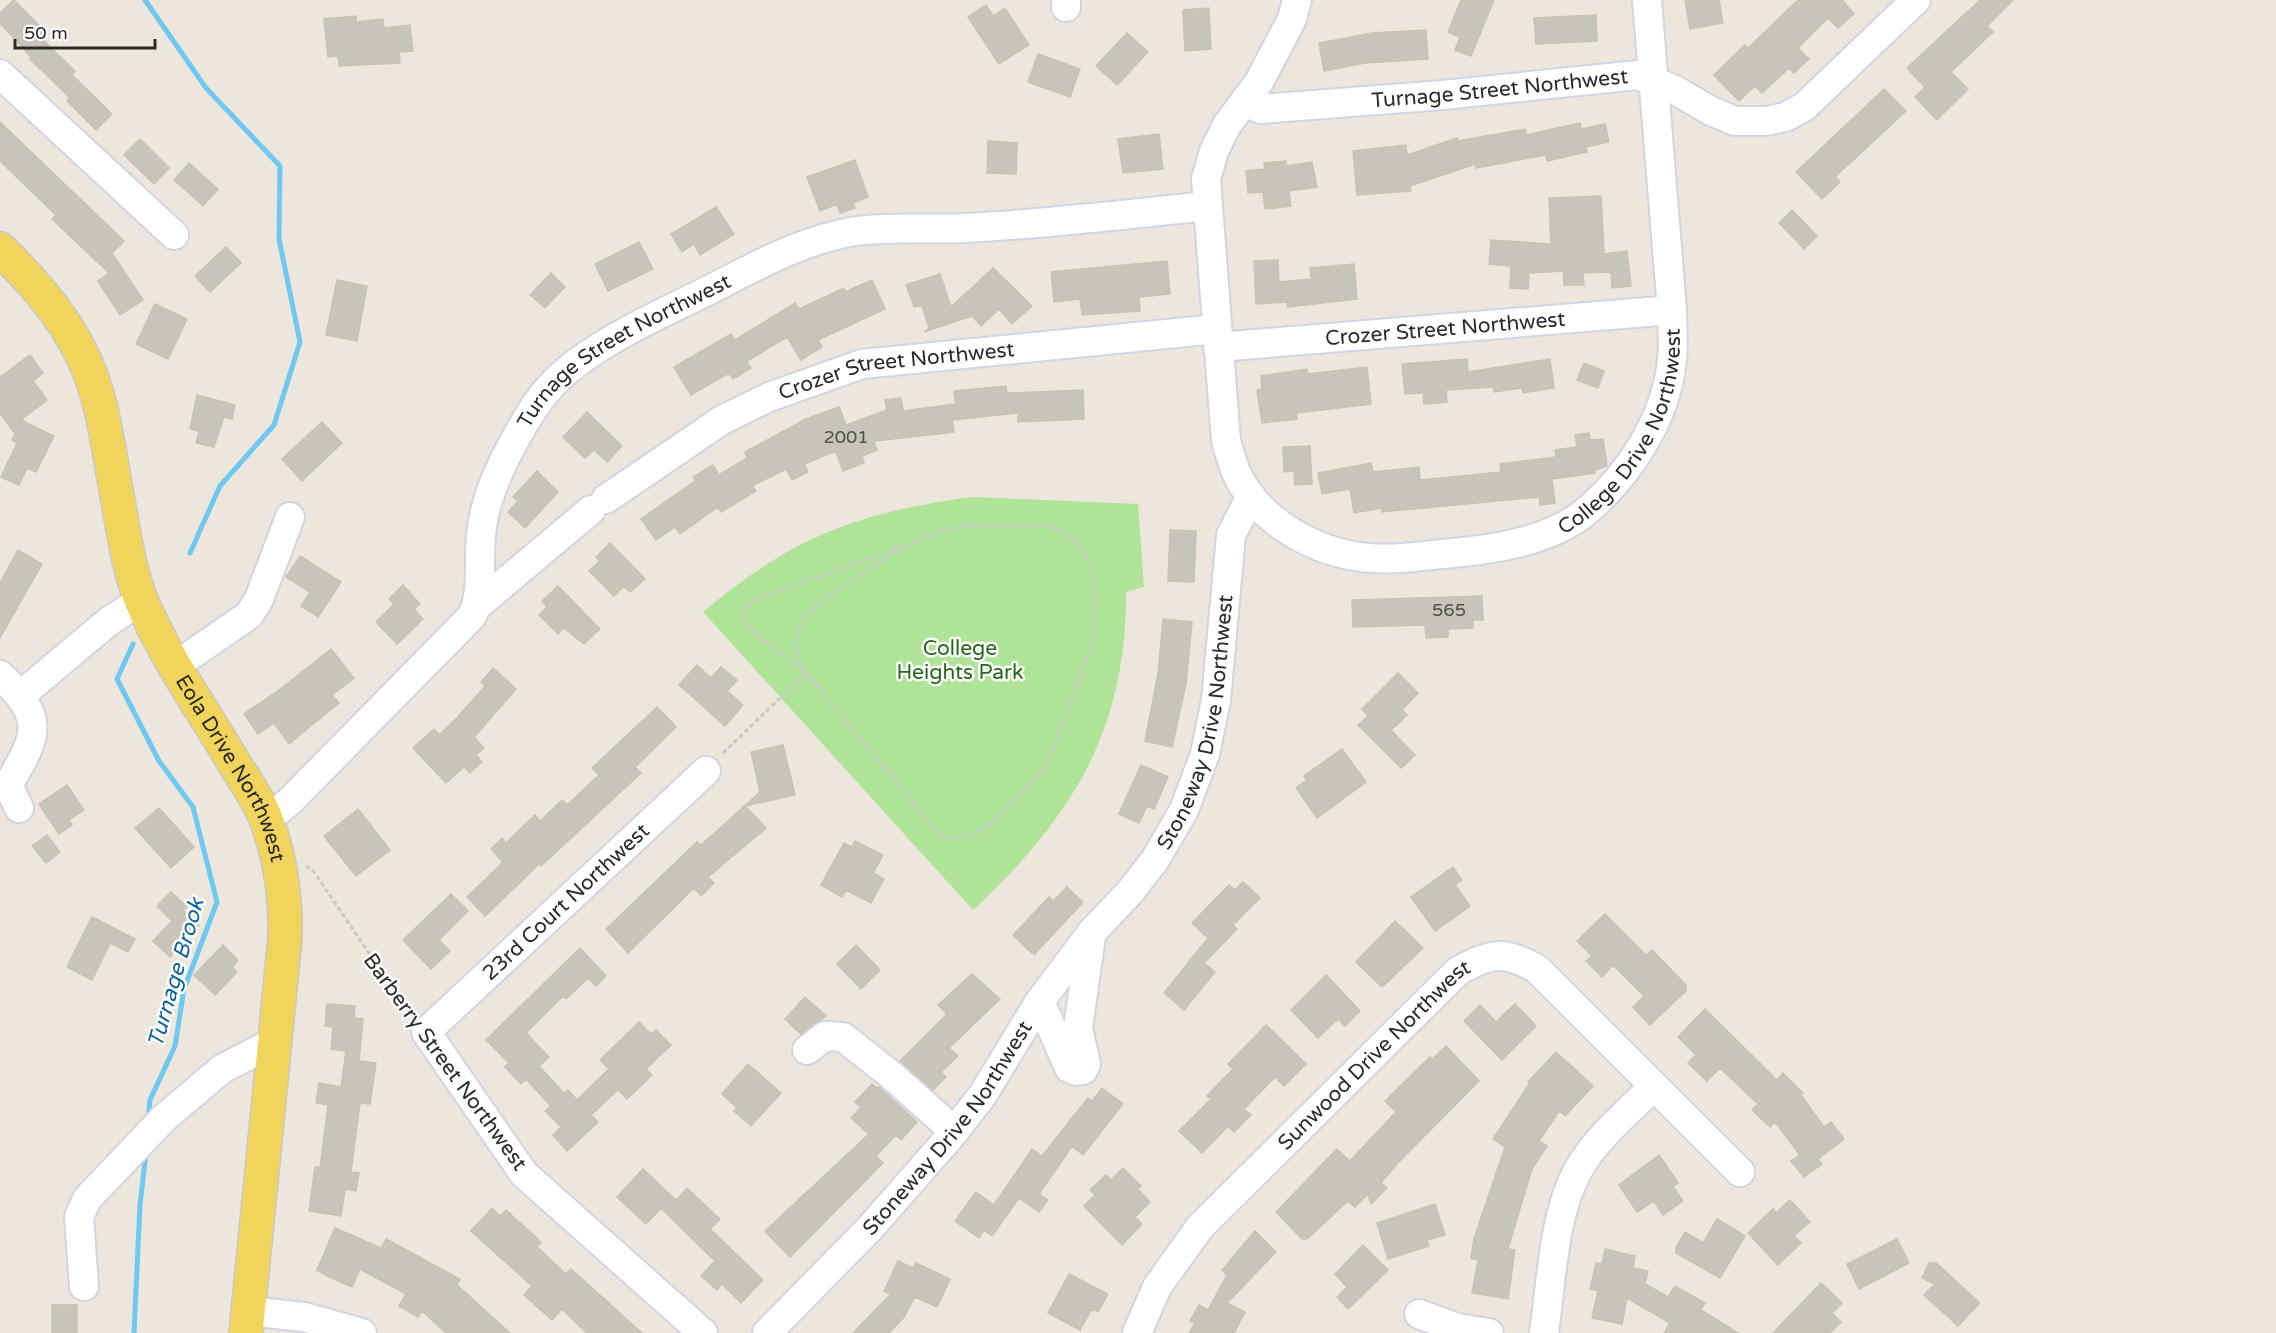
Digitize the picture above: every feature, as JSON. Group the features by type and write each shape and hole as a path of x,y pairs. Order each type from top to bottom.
{"main road":[{"name":"Eola Drive Northwest","path":"0,249 27,274 53,307 72,336 90,373 101,414 125,540 141,600 175,666 267,820 278,860 283,883 285,919 247,1322"}],"street":[{"path":"1251,496 1236,472 1226,441 1206,179 1214,151 1227,125 1259,82 1292,19 1297,0"},
{"name":"College Drive Northwest","path":"1251,496 1271,516 1305,541 1355,556 1392,558 1476,551 1531,539 1580,516 1602,498 1638,453 1653,427 1665,397 1672,360 1672,310 1647,0"},
{"name":"Turnage Street Northwest","path":"1244,102 1261,109 1443,95 1638,75 1735,121 1767,122 1785,117 1804,107 1916,0"},
{"path":"0,74 174,235"},
{"name":"Turnage Street Northwest","path":"267,820 290,801 464,627 478,604 483,526 490,493 511,447 526,420 551,386 576,363 612,338 779,255 819,239 859,230 966,228 1208,206"},
{"name":"Crozer Street Northwest","path":"478,604 599,504 722,420 769,397 862,364 1218,338 1672,310"},
{"name":"Stoneway Drive Northwest","path":"767,1333 871,1227 982,1096 1040,1001 1092,932 1130,892 1155,860 1184,810 1205,754 1216,700 1231,535 1251,496"},
{"path":"175,666 249,615 259,599 290,517"},
{"path":"21,695 108,622 141,600"},
{"path":"0,675 21,695 35,723 28,753 8,785 19,808"},
{"name":"23rd Court Northwest","path":"426,1032 715,762"},
{"path":"1040,1001 1069,1068 1076,1071 1083,1070 1086,1064 1078,1028 1092,932"},
{"name":"Sunwood Drive Northwest","path":"1137,1333 1157,1287 1200,1227 1458,971 1483,957 1514,956 1538,969 1653,1088 1673,1103 1740,1173"},
{"name":"Barberry Street Northwest","path":"426,1032 525,1174 704,1333"},
{"path":"807,1050 825,1035 843,1037 890,1074 954,1131"},
{"path":"84,1286 79,1217 87,1199 164,1118 214,1076 244,1056 274,1042"},
{"path":"1544,1333 1563,1208 1583,1163 1607,1133 1653,1088"},
{"path":"1419,1314 1457,1328 1489,1333"},
{"path":"247,1322 304,1317 362,1333"}],"path":[{"path":"806,673 749,627 743,613 748,605 773,593 962,525 1050,526 1073,538 1093,566 1094,639 1047,764 1018,798 990,824 969,836 950,838 941,836 806,673 796,656 796,638 802,620 820,604 907,545"},
{"path":"715,762 806,673"},
{"name":"Barberry Street Northwest","path":"278,860 311,869 402,1005 426,1032"}],"green space":[{"name":"College Heights Park","path":"973,497 1138,504 1144,587 1126,592 1124,642 1116,687 1104,729 1087,769 1065,806 1038,841 1008,876 973,910 703,612 767,564 828,532 860,520 895,511"}],"building":[{"path":"14,0 45,31 39,36 75,71 72,75 112,114 96,130 67,101 70,98 30,59 31,57 0,23 0,13"},
{"path":"1461,0 1494,0 1471,56 1455,50 1460,37 1448,32"},
{"path":"1685,0 1719,0 1723,23 1690,29"},
{"path":"1798,0 1842,0 1854,14 1838,28 1828,18 1798,48 1809,59 1794,73 1789,68 1762,93 1755,86 1739,101 1714,75 1745,45 1748,48"},
{"path":"1980,0 2013,0 1987,26 1993,32 1951,72 1968,89 1937,120 1915,97 1925,87 1907,68"},
{"path":"986,5 993,16 1005,8 1029,45 999,64 968,17"},
{"path":"1209,8 1211,49 1185,51 1183,10"},
{"path":"1596,15 1597,41 1536,44 1534,18"},
{"path":"356,16 356,22 383,19 384,28 410,25 413,51 399,52 400,63 339,66 338,56 328,57 324,19"},
{"path":"1426,30 1428,59 1365,63 1324,71 1319,43 1372,33"},
{"path":"1127,33 1148,52 1117,85 1096,66"},
{"path":"1038,54 1080,69 1070,97 1028,82"},
{"path":"1884,89 1906,111 1835,177 1840,182 1822,199 1796,172"},
{"path":"0,122 124,241 112,253 143,300 120,315 98,281 109,273 52,219 56,215 0,161"},
{"path":"1580,123 1581,129 1605,124 1609,142 1586,147 1587,152 1547,161 1546,155 1476,168 1476,164 1410,186 1411,191 1357,195 1353,151 1406,145 1407,155 1457,138 1458,141 1525,129 1526,135"},
{"path":"1159,134 1163,169 1123,173 1118,139"},
{"path":"140,139 169,168 154,184 124,155"},
{"path":"988,141 1017,143 1016,174 987,173"},
{"path":"855,160 868,197 853,203 855,208 840,213 837,204 820,211 807,177"},
{"path":"1286,161 1286,166 1312,162 1317,187 1289,191 1291,206 1265,209 1263,192 1248,193 1246,171 1265,169 1264,163"},
{"path":"189,163 218,189 203,206 174,180"},
{"path":"1601,196 1604,254 1627,251 1631,286 1612,288 1611,272 1583,273 1584,285 1564,285 1563,271 1529,273 1528,289 1510,288 1511,266 1489,264 1491,240 1551,244 1549,198"},
{"path":"716,207 734,234 700,255 694,244 682,252 671,234"},
{"path":"1792,210 1817,236 1804,249 1779,223"},
{"path":"639,242 653,269 608,291 595,264"},
{"path":"226,247 241,263 210,292 195,276"},
{"path":"1278,260 1279,282 1311,279 1310,268 1354,264 1357,299 1288,307 1287,302 1256,304 1254,261"},
{"path":"1167,261 1170,294 1139,297 1140,311 1082,315 1080,299 1054,302 1051,272"},
{"path":"993,268 1032,306 1012,324 999,309 981,326 972,316 924,332 929,328 922,306 914,307 906,285 940,274 951,307"},
{"path":"551,273 565,287 545,308 530,295"},
{"path":"337,280 367,286 357,341 326,335"},
{"path":"872,280 885,309 818,340 822,347 801,360 787,337 747,361 751,368 733,379 729,373 691,395 674,367 731,334 735,340 795,303 799,309 844,288 845,292"},
{"path":"155,304 187,319 168,359 136,344"},
{"path":"30,355 43,373 33,381 47,400 21,420 54,436 36,472 27,468 19,485 1,477 17,443 12,440 15,434 0,413 0,377"},
{"path":"1467,359 1468,372 1550,359 1554,388 1523,393 1522,388 1494,392 1493,387 1446,390 1447,402 1424,404 1423,393 1405,394 1402,364"},
{"path":"1584,363 1604,371 1598,388 1577,380"},
{"path":"1367,367 1371,404 1296,413 1297,419 1262,423 1257,390 1262,389 1261,376 1307,369 1308,374"},
{"path":"1006,386 1007,393 1083,390 1084,419 1018,422 1018,413 952,420 954,432 874,441 877,450 862,456 864,463 843,471 836,451 804,464 808,472 792,480 786,469 752,486 756,491 721,512 718,507 680,534 675,527 656,540 641,519 695,481 693,477 713,465 719,475 747,458 745,452 806,419 839,407 846,425 887,410 885,400 901,398 903,411 956,404 954,391"},
{"path":"197,395 235,405 232,419 224,417 214,447 196,443 199,431 190,429"},
{"path":"587,412 622,446 607,462 594,450 585,458 563,437"},
{"path":"322,422 342,443 302,481 282,459"},
{"path":"1589,433 1590,440 1603,439 1607,466 1595,470 1595,473 1552,479 1555,503 1540,505 1539,497 1382,512 1382,508 1354,513 1350,489 1322,494 1318,473 1371,463 1373,472 1419,467 1420,480 1501,472 1500,464 1556,457 1555,450 1577,447 1575,435"},
{"path":"1310,446 1312,484 1295,485 1294,471 1284,472 1283,447"},
{"path":"537,471 558,492 525,528 508,512 518,501 513,497"},
{"path":"1170,530 1196,531 1194,582 1168,581"},
{"path":"610,543 645,579 630,592 624,586 614,596 589,571 600,561 596,557"},
{"path":"18,550 42,564 0,638 0,583"},
{"path":"300,556 341,582 318,617 301,606 310,592 286,577"},
{"path":"403,585 420,604 414,609 423,619 397,644 376,622 394,604 389,599"},
{"path":"558,586 600,629 584,644 564,628 558,634 539,615 547,607 542,601"},
{"path":"1482,596 1483,620 1473,620 1473,628 1448,629 1448,637 1426,638 1425,625 1353,627 1352,600"},
{"path":"1163,619 1192,622 1186,684 1172,747 1145,741 1158,674"},
{"path":"331,649 354,678 332,695 339,703 289,744 274,723 258,734 244,714"},
{"path":"697,665 711,678 721,667 737,680 727,691 743,705 725,726 679,685"},
{"path":"493,668 516,689 474,737 484,748 476,755 482,762 470,773 464,767 446,783 413,748 434,729 439,735 457,718 485,686 481,682"},
{"path":"1398,673 1418,693 1402,710 1407,715 1391,730 1415,755 1401,768 1358,725 1368,716 1362,709"},
{"path":"657,707 676,727 635,767 641,773 541,866 539,864 485,916 467,897 503,862 491,849 502,838 506,843 535,815 540,821 562,800 567,805 599,775 592,768"},
{"path":"783,745 795,795 745,806 766,828 708,877 714,883 701,896 694,888 628,953 606,929 697,842 701,845 760,792 751,752"},
{"path":"1342,749 1366,782 1317,818 1296,788 1307,780 1304,776"},
{"path":"1141,765 1168,777 1154,809 1147,806 1139,823 1119,814"},
{"path":"67,785 84,810 69,820 72,825 59,834 39,804"},
{"path":"159,808 194,847 171,868 135,828"},
{"path":"358,809 390,850 356,876 324,836"},
{"path":"47,835 60,852 46,863 32,846"},
{"path":"855,841 883,855 873,873 884,879 871,903 846,890 842,897 821,885 844,843 852,847"},
{"path":"1453,867 1462,880 1455,885 1470,906 1435,931 1411,897"},
{"path":"1243,882 1260,898 1233,925 1237,929 1204,963 1215,972 1184,1010 1164,993 1208,938 1192,923 1229,885 1235,890"},
{"path":"1067,887 1083,902 1034,955 1013,935 1049,897 1053,901"},
{"path":"171,892 187,907 183,910 199,925 170,957 153,941 172,921 157,906"},
{"path":"451,894 468,911 439,940 450,951 431,969 403,940"},
{"path":"1605,914 1646,955 1652,950 1686,985 1686,991 1650,1025 1633,1007 1644,996 1613,965 1602,977 1586,961 1592,956 1577,941"},
{"path":"92,917 135,939 128,952 110,943 92,980 67,967"},
{"path":"1395,921 1423,948 1382,987 1356,962"},
{"path":"223,945 238,960 232,967 237,972 215,995 194,975"},
{"path":"856,945 880,970 861,989 837,964"},
{"path":"580,948 606,976 596,986 588,978 566,999 563,996 526,1033 549,1057 539,1066 564,1093 568,1090 577,1100 609,1069 600,1060 639,1022 651,1034 656,1030 671,1045 646,1069 652,1075 627,1099 618,1090 591,1115 598,1122 567,1151 553,1135 561,1127 545,1111 551,1106 526,1079 521,1084 505,1067 509,1063 486,1040"},
{"path":"972,974 1000,999 949,1048 958,1056 941,1072 946,1077 933,1090 900,1061 947,1014 938,1005"},
{"path":"1326,975 1360,1011 1345,1026 1338,1019 1318,1038 1291,1010"},
{"path":"805,997 826,1016 801,1034 785,1019"},
{"path":"327,1004 355,1006 354,1018 363,1019 359,1061 376,1063 370,1104 360,1103 351,1172 359,1173 356,1191 345,1189 341,1216 309,1211 315,1167 320,1168 328,1105 316,1103 319,1083 341,1087 346,1051 331,1049 333,1027 325,1026"},
{"path":"1515,1004 1536,1026 1502,1060 1464,1021 1480,1005 1496,1022"},
{"path":"1705,1009 1777,1080 1783,1073 1803,1093 1801,1095 1824,1127 1831,1122 1844,1139 1818,1159 1822,1164 1804,1177 1791,1161 1800,1155 1775,1122 1770,1127 1752,1110 1758,1104 1720,1068 1707,1081 1688,1063 1696,1055 1678,1037"},
{"path":"1266,1025 1306,1064 1284,1086 1275,1077 1244,1109 1251,1115 1234,1132 1228,1126 1202,1153 1179,1131 1211,1099 1207,1096 1233,1069 1228,1064"},
{"path":"1446,1046 1479,1081 1395,1166 1381,1183 1387,1188 1371,1204 1368,1194 1355,1207 1348,1201 1307,1239 1302,1239 1276,1212 1337,1149 1350,1161 1396,1112 1385,1101 1430,1057 1432,1059"},
{"path":"1556,1052 1593,1086 1565,1116 1559,1111 1539,1141 1547,1146 1532,1169 1508,1249 1515,1250 1508,1299 1472,1293 1478,1260 1471,1258 1474,1239 1505,1147 1493,1139 1530,1083 1528,1082"},
{"path":"748,1064 781,1093 751,1126 734,1111 737,1108 722,1094"},
{"path":"872,1084 879,1087 917,1122 901,1140 896,1135 876,1156 883,1163 790,1257 765,1231 869,1134 851,1118 861,1107 855,1102"},
{"path":"1102,1088 1123,1104 1083,1155 1072,1146 1039,1194 1048,1200 1039,1212 1019,1198 992,1236 984,1230 979,1238 955,1221 976,1192 994,1205 1032,1149 1042,1156 1088,1098 1092,1101"},
{"path":"1659,1155 1678,1183 1673,1186 1683,1201 1663,1215 1654,1201 1637,1212 1619,1185"},
{"path":"1123,1168 1141,1186 1138,1189 1150,1202 1135,1217 1142,1224 1122,1245 1084,1206 1095,1195 1090,1190 1106,1175 1111,1180"},
{"path":"643,1169 676,1200 687,1188 720,1219 710,1229 763,1280 741,1303 722,1284 717,1290 701,1276 715,1261 661,1208 646,1224 617,1197"},
{"path":"1790,1200 1810,1222 1794,1236 1801,1243 1778,1265 1748,1233 1773,1209 1776,1213"},
{"path":"1435,1204 1445,1235 1427,1240 1429,1246 1388,1259 1377,1223"},
{"path":"492,1208 500,1216 506,1210 541,1242 537,1247 566,1274 571,1269 642,1333 587,1333 562,1309 552,1320 524,1295 532,1286 471,1231"},
{"path":"1717,1219 1745,1236 1720,1278 1676,1253 1676,1247 1685,1232 1703,1243"},
{"path":"335,1228 381,1248 386,1239 460,1279 457,1285 510,1333 446,1333 422,1311 418,1317 399,1306 406,1294 360,1269 352,1287 317,1270"},
{"path":"1255,1231 1276,1252 1227,1303 1245,1312 1234,1333 1189,1333 1195,1323 1190,1321 1199,1305 1208,1310 1227,1275 1222,1270"},
{"path":"1897,1239 1909,1263 1859,1289 1847,1264"},
{"path":"1363,1245 1388,1270 1348,1309 1337,1297 1347,1287 1335,1274"},
{"path":"1605,1249 1635,1256 1633,1268 1648,1271 1645,1284 1668,1297 1675,1286 1705,1303 1701,1310 1738,1333 1664,1333 1670,1323 1627,1298 1622,1324 1592,1318 1598,1291 1590,1289 1596,1263 1602,1264"},
{"path":"898,1261 913,1268 916,1263 950,1279 937,1307 915,1297 904,1317 889,1333 853,1333 891,1294 884,1291"},
{"path":"1929,1263 1936,1263 1980,1303 1958,1326 1924,1295 1935,1284 1922,1278"},
{"path":"1069,1274 1108,1294 1098,1312 1092,1309 1080,1330 1048,1313"},
{"path":"1821,1283 1842,1303 1832,1313 1841,1322 1830,1333 1773,1333"},
{"path":"52,1305 77,1305 77,1333 52,1333"}],"waterway":[{"name":"Turnage Brook","path":"145,0 206,88 280,166 279,239 300,342 274,425 220,486 190,553"},
{"name":"Turnage Brook","path":"133,644 117,679 159,761 193,807 217,902 184,989 175,1046 150,1100 148,1119"},
{"name":"Turnage Brook","path":"134,1333 140,1205 146,1152"}]}
